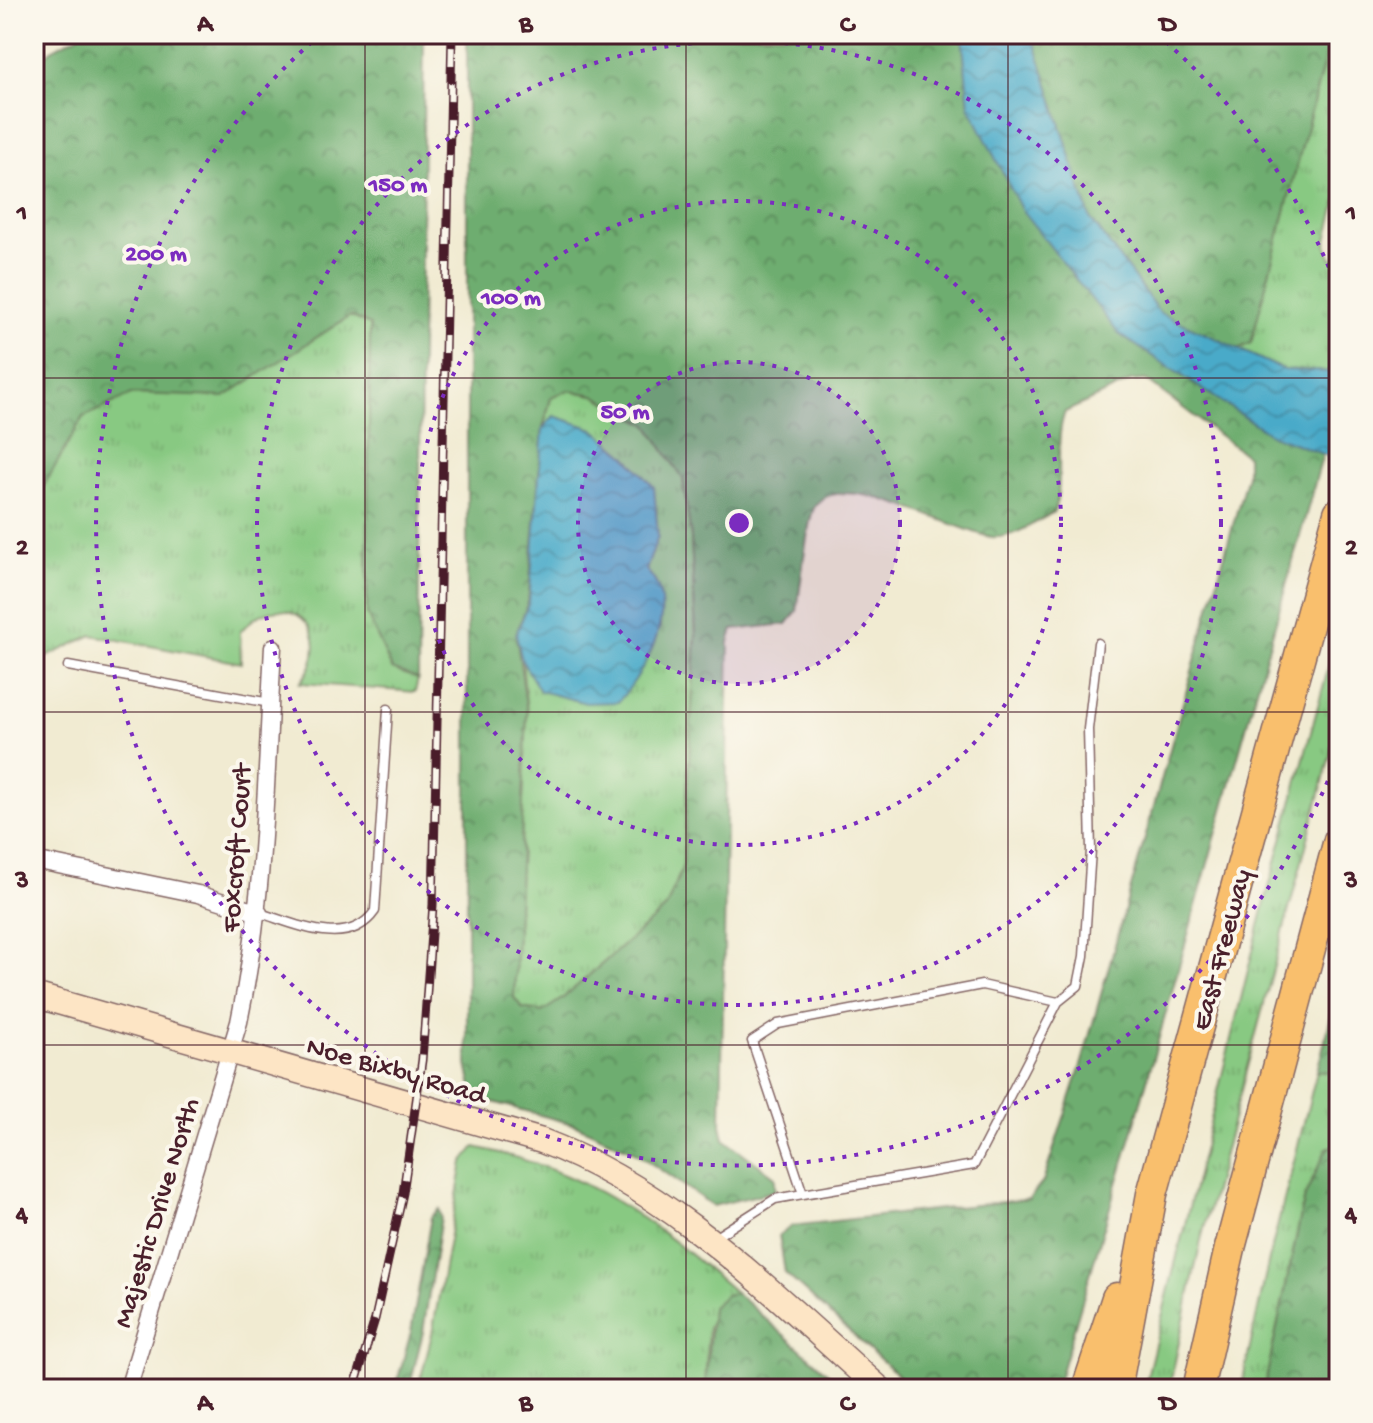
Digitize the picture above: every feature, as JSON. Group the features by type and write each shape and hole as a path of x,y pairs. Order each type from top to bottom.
{"highway":[{"name":"East Freeway","path":"1116,1389 1152,1194 1339,513"},
{"path":"1198,1389 1230,1248 1339,840"},
{"path":"1087,1389 1152,1194"}],"street":[{"name":"Foxcroft Court","path":"229,1050 239,1022 259,913 273,647"},
{"path":"34,860 198,894 259,913"},
{"name":"Noe Bixby Road","path":"34,995 565,1150 638,1187 715,1244 880,1389"},
{"name":"Majestic Drive North","path":"128,1389 229,1050"}],"lane":[{"path":"715,1244 775,1199 974,1165 1058,1002 1078,986 1084,956 1091,850 1088,729 1098,643"},
{"path":"68,666 270,703"},
{"path":"259,913 324,932 354,930 367,923 375,911 388,709"},
{"path":"803,1194 752,1041 778,1024 982,985 1058,1002"}],"green space":[{"path":"81,34 424,34 418,679 392,669 367,614 370,325 350,316 224,397 132,394 83,417 34,503 34,66 51,50"},
{"path":"467,34 962,34 969,106 1119,334 1272,435 1323,454 1133,1130 1056,1389 913,1389 785,1273 779,1235 791,1226 1029,1199 1043,1182 1082,1062 1247,475 1247,456 1146,380 1131,381 1065,412 1054,512 1016,532 992,537 871,497 847,493 827,496 811,515 797,611 787,624 733,630 729,642 721,1125 724,1139 775,1177 775,1191 713,1206 633,1151 576,1125 482,1099 473,1091 467,1065","holes":["568,390 594,395 648,425 683,479 691,538 696,635 683,866 666,908 562,999 542,1012 522,1008 514,997 527,713 516,634 528,602 543,428 551,398"]},
{"path":"1032,34 1331,34 1251,343 1238,349 1160,313 1090,218"},
{"path":"1331,34 1339,34 1339,192 1326,244 1331,257 1339,262 1339,372 1284,370 1238,349 1251,342"},
{"path":"350,316 370,325 367,614 392,669 418,679 415,692 300,683 312,664 315,646 311,630 302,618 289,612 274,611 257,617 240,632 241,663 92,635 35,663 34,503 83,417 132,394 224,396"},
{"path":"568,390 594,395 648,425 683,478 691,538 696,635 683,866 666,908 562,999 542,1012 522,1008 514,997 527,713 522,661 541,691 660,628 658,589 646,570 658,536 554,416 543,428 551,398"},
{"path":"1339,628 1339,722 1201,1240 1169,1389 1144,1389 1264,906"},
{"path":"1339,986 1339,1073 1317,1071"},
{"path":"1317,1071 1339,1073 1339,1144 1327,1148 1305,1196 1264,1389 1241,1389 1269,1259"},
{"path":"1339,1144 1339,1389 1264,1389 1305,1196 1327,1148"},
{"path":"475,1147 552,1170 616,1201 675,1242 736,1293 726,1295 708,1327 705,1389 418,1389 432,1334 463,1162"},
{"path":"439,1209 441,1217 423,1332 409,1389 395,1389 411,1332 431,1217"},
{"path":"736,1293 846,1389 705,1389 712,1307 726,1295"}],"water":[{"path":"962,34 1032,34 1090,218 1160,313 1284,370 1339,372 1339,460 1272,435 1119,334 1021,209 969,106"},
{"path":"554,416 594,429 626,456 654,487 658,536 646,570 657,585 661,620 648,657 618,702 586,703 540,691 522,661 516,634 529,602 543,428"}],"railway":[{"path":"354,1389 375,1319 403,1193 422,1060 433,905 452,34"}]}
